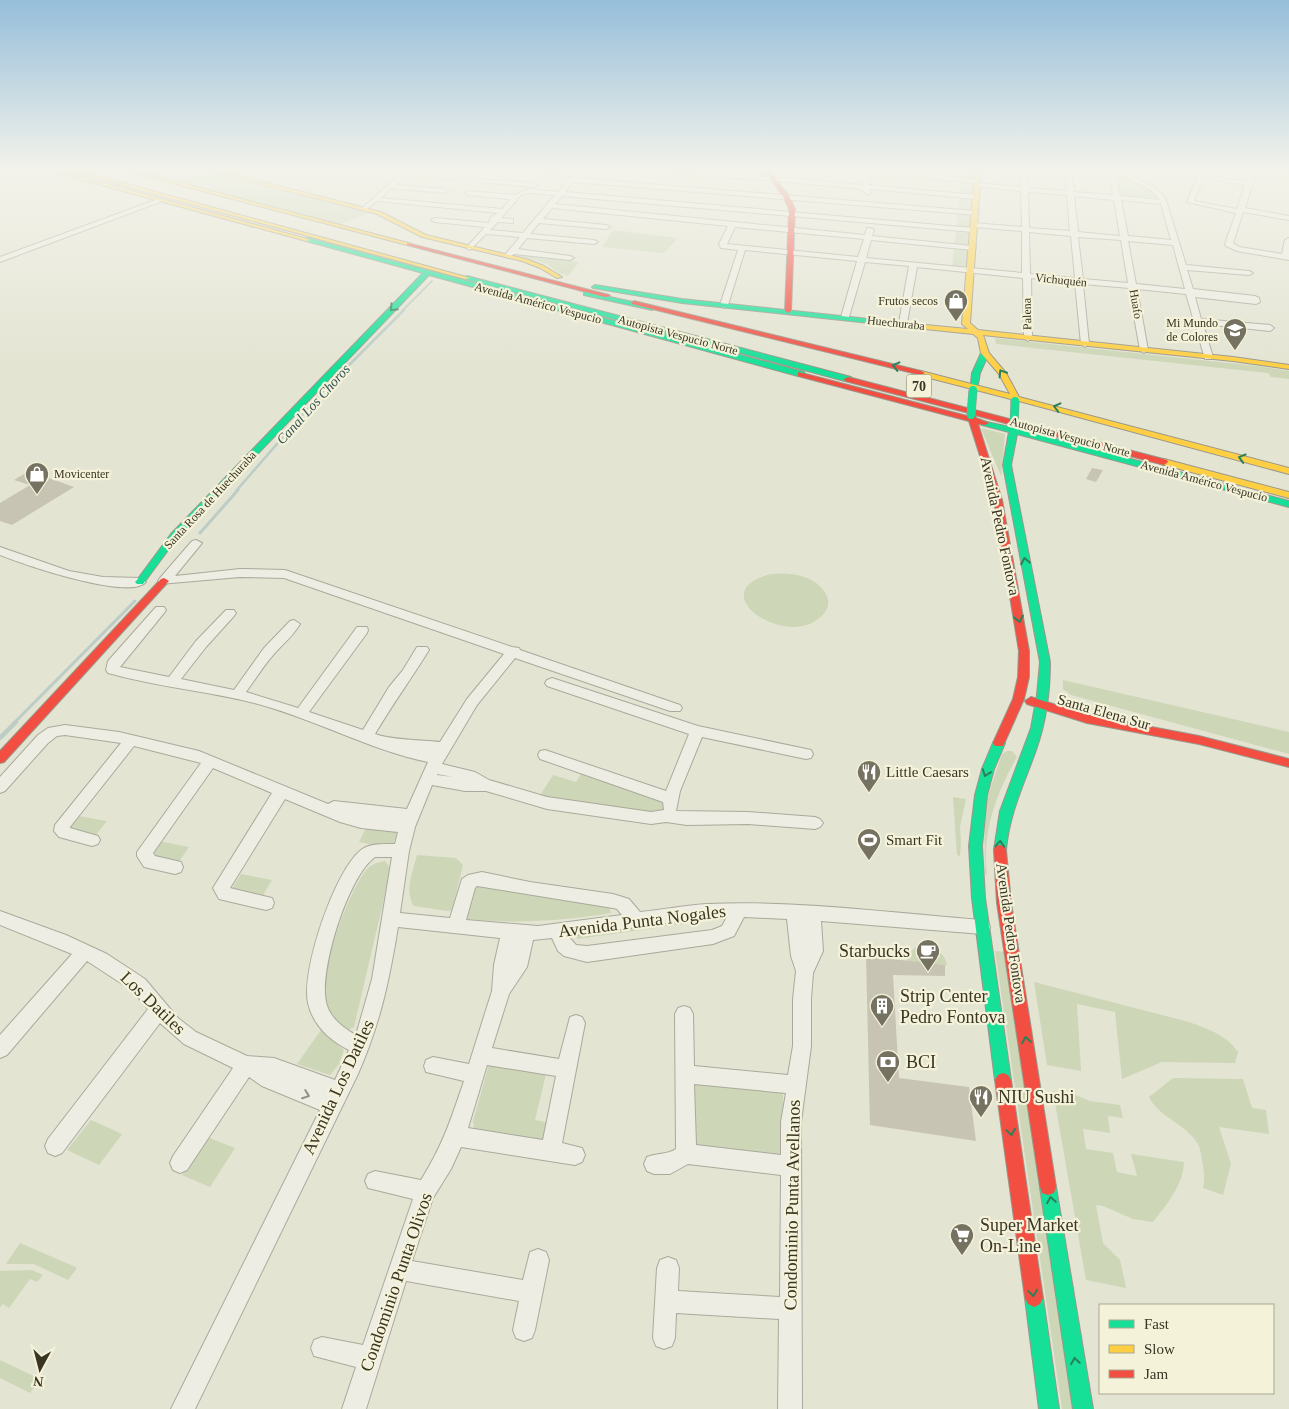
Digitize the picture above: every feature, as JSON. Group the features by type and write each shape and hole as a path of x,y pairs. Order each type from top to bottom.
{"main road":[{"name":"Avenida Américo Vespucio","path":"293,236 592,318 1014,428 1046,439 1289,504"},
{"name":"Autopista Vespucio Norte","path":"304,236 1231,480 1289,497"},
{"name":"Autopista Vespucio Norte","path":"344,236 1289,483"},
{"name":"Avenida Américo Vespucio","path":"375,236 652,308 943,378 1015,399 1100,418 1289,471"},
{"name":"Huechuraba","path":"424,236 470,248 510,254 532,262 560,278 576,283 649,297 1208,356 1289,367"},
{"path":"788,311 791,236"},
{"path":"973,236 966,323 969,328 981,337 985,353 1002,373 1015,399"},
{"name":"Santa Rosa de Huechuraba","path":"140,582 174,536 427,273"},
{"path":"488,283 592,318"},
{"path":"549,288 652,308"},
{"name":"Avenida Pedro Fontova","path":"985,353 976,373 972,417 984,448 998,500 1022,635 1025,668 1021,692 979,795 974,825 974,865 1049,1409"},
{"path":"943,378 963,378 976,373"},
{"name":"Avenida Pedro Fontova","path":"1015,399 1014,428 1007,465 1045,662 1043,701 1025,761 1010,797 1002,824 1000,848 1001,881 1083,1409"},
{"path":"1008,452 1025,442 1046,439"},
{"path":"140,582 164,581"},
{"name":"Santa Rosa de Huechuraba","path":"0,759 164,581"},
{"name":"Santa Elena Sur","path":"1021,692 1043,701 1137,720 1186,737 1289,763"},
{"path":"997,749 1013,749 1025,761"}],"street":[{"path":"0,260 61,236"},
{"path":"470,248 481,236"},
{"path":"510,254 525,236"},
{"path":"533,236 594,242"},
{"name":"Vichuquén","path":"727,236 723,246 1256,298 1256,302 1200,296 1190,293"},
{"path":"843,236 972,248"},
{"name":"Palena","path":"1026,236 1028,338"},
{"path":"1074,236 1085,344"},
{"path":"1096,236 1176,243"},
{"path":"1174,236 1208,356"},
{"path":"1232,236 1230,243 1232,247 1287,258 1289,240"},
{"path":"845,317 868,238"},
{"name":"Huafo","path":"1124,238 1144,350"},
{"path":"724,306 742,248"},
{"path":"510,254 570,258"},
{"path":"903,323 913,265"},
{"path":"1183,267 1249,274"},
{"path":"1198,321 1270,328"},
{"name":"Santa Rosa de Huechuraba","path":"164,581 196,543"},
{"path":"0,550 62,574 113,582 140,582"},
{"path":"164,581 240,573 285,574 514,651 675,708"},
{"path":"160,610 115,661 112,668 117,672 238,694 301,713 436,764 465,785 486,785 547,803 651,818 666,816 687,819 748,818 815,823"},
{"path":"172,682 201,644 230,613"},
{"path":"238,694 269,651 294,624"},
{"path":"301,713 362,630"},
{"path":"366,737 394,690 408,673 422,650"},
{"name":"Avenida Los Datiles","path":"182,1409 361,1047 374,1010 391,919 401,851 409,822 436,764 472,702 514,651"},
{"path":"552,683 697,731 806,754"},
{"path":"0,787 43,739 53,732 73,731 131,740 211,760 281,792 351,819 409,822"},
{"path":"666,816 697,731"},
{"path":"92,840 64,833 62,831 63,825 131,740"},
{"path":"545,755 671,799"},
{"path":"175,867 150,862 144,856 145,852 211,760"},
{"path":"266,903 225,894 220,888 281,792"},
{"path":"361,1047 335,1033 323,1018 316,1000 317,968 329,924 348,882 361,859 368,853 375,851 401,851"},
{"path":"456,926 468,884 482,879 530,889 613,901 623,904 635,919"},
{"path":"557,930 565,948 574,953 587,954 713,937 728,930 739,910"},
{"name":"Avenida Punta Nogales","path":"391,919 518,933 557,930 705,911 739,910 795,912 982,927"},
{"path":"795,912 798,942 805,971"},
{"name":"Condominio Punta Avellanos","path":"790,1409 791,1122 802,1046 802,999 805,971 814,951 812,914"},
{"name":"Los Datiles","path":"0,918 85,951 129,976 160,1008 172,1024 190,1038 246,1064 269,1080 336,1098"},
{"path":"501,991 505,954 518,933"},
{"name":"Condominio Punta Olivos","path":"354,1409 416,1215 426,1191 444,1162 456,1136 501,991 518,967 518,933"},
{"path":"0,1049 85,951"},
{"path":"55,1146 160,1008"},
{"path":"684,1014 686,1154"},
{"path":"550,1152 576,1023"},
{"path":"180,1163 246,1064"},
{"path":"432,1066 478,1065 566,1069"},
{"path":"686,1074 795,1084"},
{"path":"456,1136 575,1155"},
{"path":"654,1164 670,1164 686,1154 790,1166"},
{"path":"374,1181 426,1191"},
{"path":"524,1330 538,1260"},
{"path":"664,1338 668,1268"},
{"path":"399,1269 531,1292"},
{"path":"666,1300 789,1309"},
{"path":"322,1348 369,1358"}],"green space":[{"path":"609,236 660,236 678,238 664,253 602,247"},
{"path":"956,236 969,236 966,269 952,267"},
{"path":"513,254 579,262 568,276 559,273 547,264"},
{"path":"995,338 1257,366 1289,371 1289,379 1271,377 1268,373 996,344"},
{"path":"981,428 1005,434 1001,476"},
{"path":"771,574 794,574 816,583 827,596 828,606 825,612 811,623 793,627 775,624 759,616 747,606 744,594 751,583"},
{"path":"1063,680 1289,732 1289,754 1071,695 1063,689"},
{"path":"1012,751 1017,757 992,813 987,843 987,875 985,874 984,807 1002,754"},
{"path":"581,774 667,801 667,807 660,813 539,797 553,775 576,782"},
{"path":"953,797 966,799 960,827 960,856 957,855"},
{"path":"78,816 107,821 95,836 67,831"},
{"path":"367,826 395,829 397,833 393,844 384,847 359,842"},
{"path":"159,841 189,847 178,863 148,857"},
{"path":"417,855 456,858 463,865 452,910 414,906 411,900 410,887"},
{"path":"385,861 390,868 383,903 354,1027 348,1030 335,1020 327,1005 325,981 328,965 344,913 358,882 369,867"},
{"path":"241,874 272,880 262,897 231,890"},
{"path":"483,885 552,899 609,905 611,913 539,921 466,919 475,886"},
{"path":"728,915 726,920 712,920 577,939 576,934 704,916"},
{"path":"916,947 940,952 947,965 907,961 906,956"},
{"path":"995,951 1008,952 1074,1409 1062,1409"},
{"path":"1034,982 1189,1022 1204,1028 1216,1033 1233,1046 1238,1052 1235,1063 1162,1062 1122,1079 1115,1012 1077,1004 1081,1071 1047,1065"},
{"path":"321,1030 344,1050 339,1064 330,1075 297,1064"},
{"path":"490,1061 547,1070 535,1120 550,1123 545,1140 474,1130 473,1121"},
{"path":"1173,1078 1243,1079 1252,1108 1266,1110 1269,1134 1219,1127 1231,1164 1223,1195 1203,1188 1204,1171 1199,1146 1188,1132 1160,1111 1149,1097"},
{"path":"694,1084 783,1091 782,1155 693,1144"},
{"path":"1053,1091 1073,1094 1090,1101 1120,1105 1123,1118 1108,1116 1110,1133 1083,1129 1086,1149 1113,1153 1117,1172 1137,1176 1131,1154 1184,1162 1181,1179 1177,1187 1153,1222 1133,1219 1103,1206 1096,1205 1103,1243 1120,1260 1126,1288 1086,1280"},
{"path":"91,1120 122,1134 99,1165 67,1150"},
{"path":"207,1137 235,1148 210,1187 182,1175"},
{"path":"20,1243 77,1268 68,1280 34,1264 6,1264"},
{"path":"32,1270 43,1275 37,1282 30,1279 9,1308 3,1304 0,1307 0,1271"},
{"path":"0,1360 40,1379 30,1393 0,1378"}],"building":[{"path":"1092,468 1103,470 1096,482 1086,479"},
{"name":"Movicenter","path":"29,471 74,487 12,525 0,521 0,503 30,485 14,480"},
{"name":"Strip Center Pedro Fontova","path":"866,956 945,965 945,976 893,975 899,1078 969,1087 976,1141 870,1125"}],"waterway":[{"name":"Canal Los Choros","path":"402,311 432,281"},
{"name":"Canal Los Choros","path":"236,491 324,390 404,310"},
{"name":"Canal Los Choros","path":"200,533 238,490"},
{"name":"Canal Los Choros","path":"14,723 135,601"},
{"name":"Canal Los Choros","path":"0,738 16,722"}],"traffic: fast":[{"path":"308,240 801,374"},
{"path":"140,582 174,536 427,273"},
{"path":"467,278 848,379"},
{"path":"595,287 682,301 925,327"},
{"path":"586,294 652,308"},
{"path":"973,390 976,373 985,353"},
{"path":"971,415 973,390"},
{"path":"1014,426 1015,401"},
{"path":"985,423 1289,504"},
{"path":"1000,850 1003,824 1037,728 1045,673 1045,662 1007,465 1014,426"},
{"path":"999,743 988,769 981,795 975,846 978,898 1003,1080"},
{"path":"1048,1187 1083,1409"},
{"path":"1034,1298 1049,1409"}],"traffic: slow":[{"path":"292,236 308,240"},
{"path":"311,236 467,278"},
{"path":"377,236 409,244"},
{"path":"424,236 524,260 542,267 559,277"},
{"path":"973,236 966,324 981,337 985,353 1002,373 1015,397 1015,401"},
{"path":"925,327 1233,359 1289,367"},
{"path":"921,373 1289,471"},
{"path":"1164,462 1289,495"}],"traffic: jam":[{"path":"788,311 791,236"},
{"path":"409,244 607,296"},
{"path":"634,303 921,373"},
{"path":"801,374 985,423"},
{"path":"848,379 1164,462"},
{"path":"971,415 998,500 1024,651 1023,677 1019,699 999,743"},
{"path":"0,759 164,581"},
{"path":"1031,701 1087,719 1199,740 1289,763"},
{"path":"1000,850 1004,903 1048,1187"},
{"path":"1003,1080 1034,1298"}],"place":[{"name":"Frutos secos","path":"956,322"},
{"name":"Mi Mundo de Colores","path":"1235,351"},
{"name":"Movicenter","path":"37,495"},
{"name":"Little Caesars","path":"869,793"},
{"name":"Smart Fit","path":"869,861"},
{"name":"Starbucks","path":"928,972"},
{"name":"Strip Center Pedro Fontova","path":"882,1027"},
{"name":"BCI","path":"888,1083"},
{"name":"NIU Sushi","path":"981,1118"},
{"name":"Super Market On-Line","path":"962,1256"}]}
